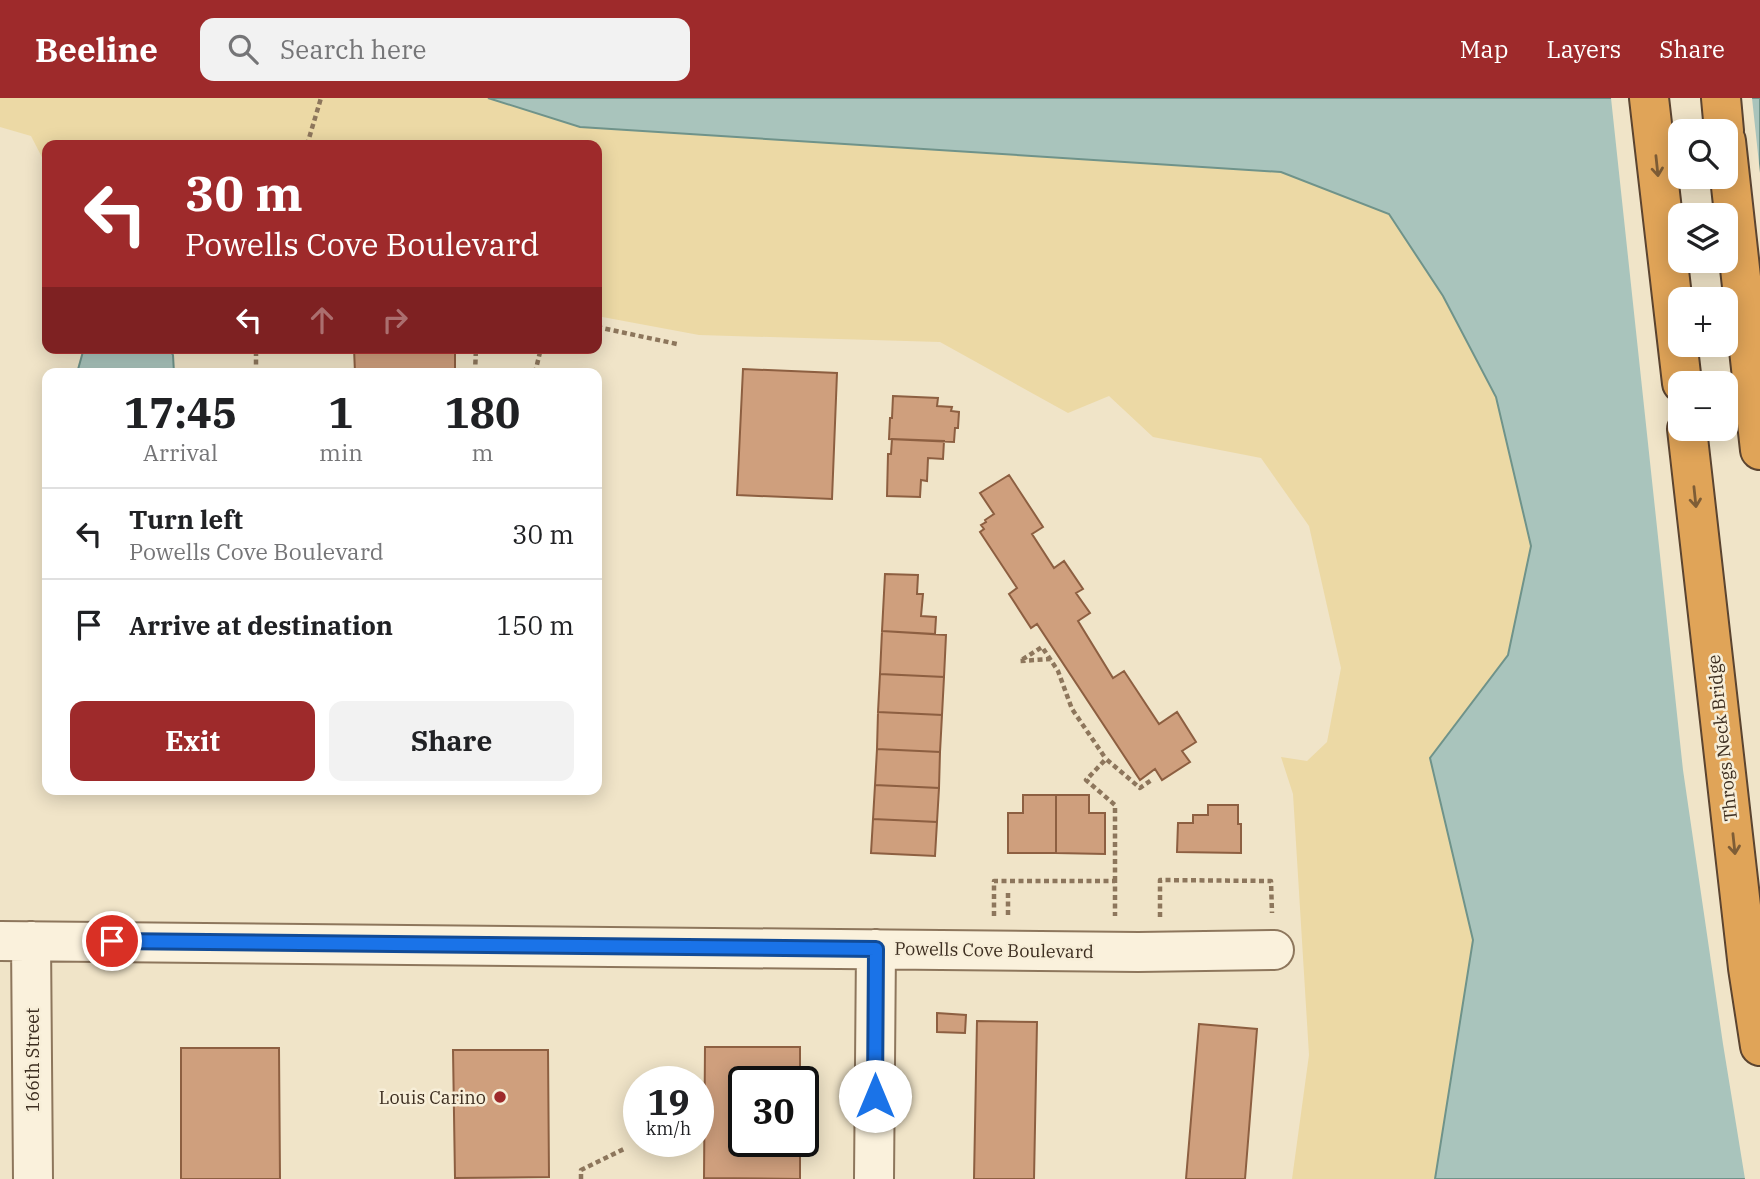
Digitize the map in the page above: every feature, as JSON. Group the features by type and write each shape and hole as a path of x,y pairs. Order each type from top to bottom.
{"highway":[{"path":"1650,98 1681,371"},
{"path":"1721,98 1723,119"},
{"path":"1731,189 1760,450"},
{"name":"Throgs Neck Bridge","path":"1688,441 1748,968 1760,1046"}],"street":[{"name":"Powells Cove Boulevard","path":"16,941 1138,951 1273,933"},
{"name":"166th Street","path":"16,941 33,1179"},
{"path":"874,1179 876,949"}],"path":[{"path":"308,140 320,98"},
{"path":"602,328 677,344"},
{"path":"1051,659 1020,661 1042,647 1051,659 1058,671 1072,709 1106,758 1140,788 1153,779"},
{"path":"1106,758 1086,780 1115,805 1115,917"},
{"path":"1160,918 1160,880 1271,881 1273,933"},
{"path":"994,919 994,881 1115,881"},
{"path":"1008,893 1008,919"},
{"path":"581,1179 581,1170 623,1149"}],"sand":[{"path":"0,98 488,98 581,127 1281,172 1389,214 1443,296 1496,397 1531,546 1508,655 1431,758 1473,940 1435,1179 1292,1179 1309,1055 1293,794 1281,757 1307,761 1327,742 1341,668 1309,526 1261,458 1153,437 1109,396 1068,413 940,342 699,335 602,317 602,140 42,140 42,157 31,136 0,127"}],"water":[{"path":"488,98 1760,98 1760,1179 1435,1179 1473,940 1430,758 1508,655 1531,546 1496,397 1443,296 1389,214 1281,172 580,127"},
{"path":"82,354 173,355 174,368 78,368"}],"pier":[{"path":"1611,98 1752,98 1760,173 1760,1179 1745,1179 1683,770"}],"building":[{"path":"354,354 455,354 455,368 355,368"},
{"path":"743,369 837,373 832,499 737,495"},
{"path":"893,396 938,398 937,406 952,407 951,411 959,412 954,442 889,439"},
{"path":"892,439 944,441 943,459 928,458 927,481 921,480 920,497 887,496 888,454 891,454"},
{"path":"1009,475 1043,527 1032,534 1054,568 1064,561 1083,589 1076,593 1090,613 1078,621 1113,678 1124,671 1159,724 1177,712 1196,742 1182,751 1190,762 1162,780 1155,769 1140,780 1037,624 1031,628 1009,594 1017,588 980,532 984,529 981,525 994,514 980,493"},
{"path":"885,574 918,575 917,594 923,594 921,616 936,617 935,634 882,631"},
{"path":"882,631 946,635 944,677 880,674"},
{"path":"880,674 944,677 942,715 878,712"},
{"path":"878,712 942,715 940,752 877,749"},
{"path":"877,749 940,752 939,788 875,785"},
{"path":"875,785 939,788 937,822 873,819"},
{"path":"1023,795 1056,795 1056,853 1008,853 1008,813 1023,813"},
{"path":"1056,795 1089,795 1089,813 1105,813 1105,854 1056,853"},
{"path":"1208,805 1238,805 1241,853 1177,852 1178,823 1193,823 1193,815 1208,815"},
{"path":"873,819 937,822 935,856 871,853"},
{"path":"937,1013 966,1015 965,1033 937,1032"},
{"path":"977,1021 1037,1022 1034,1179 974,1179"},
{"path":"1199,1024 1257,1029 1245,1179 1186,1179"},
{"path":"705,1047 800,1047 800,1066 728,1066 728,1157 800,1157 800,1179 704,1178 704,1157 714,1157 714,1066 705,1066"},
{"path":"181,1048 279,1048 280,1179 181,1179"},
{"path":"453,1050 548,1050 549,1177 455,1178"}],"place":[{"name":"Louis Carino","path":"500,1097"}],"route":[{"path":"112,941 876,949 875,1096"}]}
